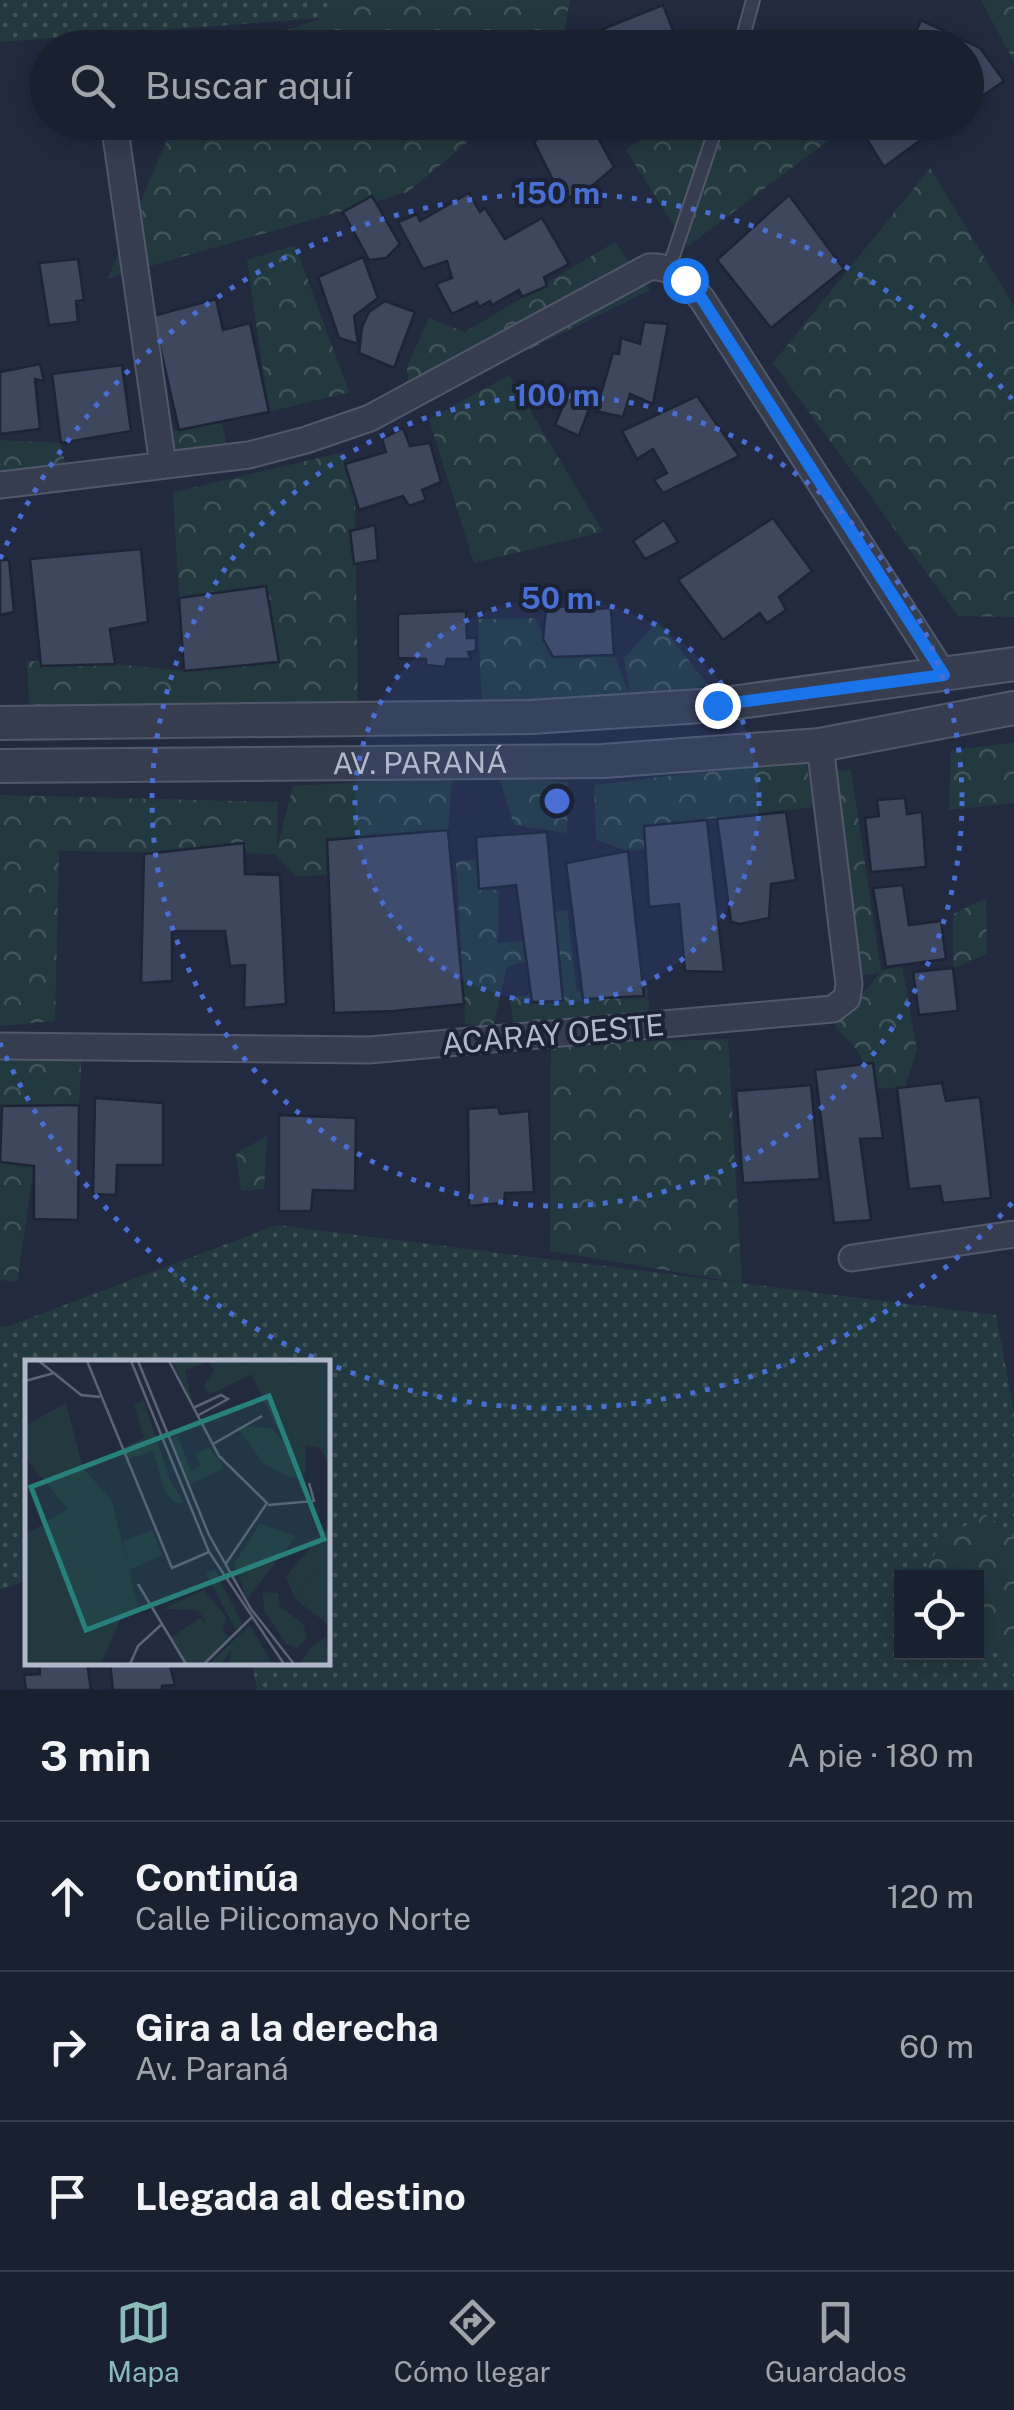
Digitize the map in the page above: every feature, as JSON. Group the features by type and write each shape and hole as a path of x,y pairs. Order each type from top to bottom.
{"street":[{"path":"117,140 164,465"},
{"path":"0,485 249,455 370,418 650,266 669,268 702,299 944,675"},
{"name":"AV. PARANÁ","path":"0,723 530,717 717,705 1014,664"},
{"name":"AV. PARANÁ","path":"0,766 603,761 820,744 1014,708"},
{"path":"396,718 400,763"},
{"name":"ACARAY OESTE","path":"0,1046 369,1050 834,1009 847,998 849,984 820,744"},
{"path":"852,1258 1014,1234"}],"lane":[{"path":"745,30 753,0"},
{"path":"669,268 712,140"}],"green space":[{"path":"0,0 333,0 322,18 161,30 30,30 30,40 0,42"},
{"path":"333,0 570,0 564,30 287,30 322,18"},
{"path":"981,0 1014,0 1014,62"},
{"path":"167,140 470,140 408,192 108,278"},
{"path":"640,140 829,140 687,247 626,150"},
{"path":"930,168 1014,306 1014,617 958,616 773,363"},
{"path":"615,242 650,290 410,408 407,367 429,318 465,332"},
{"path":"295,245 349,392 269,412 247,260"},
{"path":"509,375 603,532 474,563 429,419"},
{"path":"222,421 228,454 159,457 163,433"},
{"path":"0,440 61,443 66,468 0,477"},
{"path":"341,453 355,500 358,715 30,719 27,661 184,671 279,662 265,586 179,598 173,492"},
{"path":"535,618 553,657 614,655 630,695 624,658 658,621 708,685 633,702 482,709 478,619"},
{"path":"1014,743 1014,803 949,810 951,750"},
{"path":"806,759 813,807 645,826 646,849 628,851 596,840 594,785"},
{"path":"851,770 881,971 902,965 917,1050 905,1087 877,1089 857,1050 835,1026 880,973 857,976 830,771"},
{"path":"452,777 448,830 328,840 329,875 295,876 275,854 59,851 55,1021 0,1026 0,795 278,802 277,848 293,786"},
{"path":"499,777 568,782 567,833 514,825"},
{"path":"482,858 483,887 499,891 498,943 529,941 532,959 507,967 492,1031 465,1023 456,862"},
{"path":"986,898 987,954 953,968 953,914"},
{"path":"567,910 577,992 647,984 650,1018 513,1024 510,997 556,993 549,913"},
{"path":"728,1039 742,1283 550,1251 551,1044"},
{"path":"82,1050 79,1105 3,1106 0,1162 0,1057"},
{"path":"267,1136 264,1189 241,1191 236,1153"},
{"path":"0,1162 34,1166 17,1282 0,1280"},
{"path":"277,1225 996,1315 1014,1412 1014,1690 257,1690 252,1665 330,1665 330,1360 25,1360 25,1581 0,1590 0,1326"},
{"path":"985,1514 1014,1536 1014,1658 1005,1650 984,1648 984,1570 924,1570 945,1539"}],"building":[{"path":"663,5 673,30 600,30"},
{"path":"921,20 942,30 917,30"},
{"path":"984,54 1004,81 984,95"},
{"path":"599,140 614,167 591,187 563,200 534,142"},
{"path":"867,140 921,140 884,167"},
{"path":"469,193 480,212 485,208 505,239 542,218 569,264 544,277 547,286 522,297 519,290 492,305 490,301 479,307 477,302 452,314 436,284 452,278 447,261 423,269 398,222 417,214 420,221"},
{"path":"789,195 844,269 771,328 717,260"},
{"path":"372,196 400,244 386,258 369,260 343,212"},
{"path":"363,257 378,298 354,316 358,344 339,338 318,277"},
{"path":"78,259 84,300 76,301 78,322 49,325 39,263"},
{"path":"216,299 223,330 250,323 269,412 179,430 153,316"},
{"path":"385,301 415,312 394,368 359,353 362,327 369,312"},
{"path":"644,322 668,324 653,404 630,394 623,417 596,411 613,353 619,354 621,338 640,344"},
{"path":"40,364 44,381 35,379 40,429 0,434 0,372"},
{"path":"122,365 131,431 61,443 52,374"},
{"path":"570,389 593,398 579,436 555,425"},
{"path":"697,396 739,456 663,493 654,480 667,473 653,449 637,459 622,431"},
{"path":"403,428 410,446 430,443 441,482 422,490 426,500 409,506 403,496 359,510 345,464 386,452 382,439"},
{"path":"773,518 812,571 779,597 786,610 767,623 760,613 723,640 678,580"},
{"path":"664,520 678,542 645,559 633,541"},
{"path":"375,525 378,560 354,564 350,531"},
{"path":"141,549 148,622 110,629 115,664 41,666 30,559"},
{"path":"0,560 9,560 14,612 0,615"},
{"path":"266,586 279,662 184,671 179,598"},
{"path":"582,604 582,610 611,608 614,655 553,657 543,639 546,609"},
{"path":"466,611 467,638 476,638 476,651 468,652 471,659 447,659 445,667 426,665 426,659 398,658 398,614"},
{"path":"905,798 907,814 922,812 926,867 871,872 865,818 879,816 877,800"},
{"path":"786,812 796,880 771,884 769,918 731,922 717,819"},
{"path":"707,820 724,972 685,971 679,904 649,907 644,826"},
{"path":"448,830 464,1004 334,1013 327,840"},
{"path":"547,832 563,1001 532,1002 516,885 479,889 476,837"},
{"path":"244,843 245,874 280,875 286,1004 244,1008 245,965 230,966 225,931 172,931 172,981 141,983 144,854"},
{"path":"628,851 644,996 583,999 566,863"},
{"path":"903,885 909,925 941,921 946,959 886,967 873,888"},
{"path":"953,968 958,1011 919,1015 913,972"},
{"path":"873,1063 883,1138 860,1139 871,1220 834,1223 815,1070"},
{"path":"942,1083 946,1101 980,1097 991,1198 943,1203 940,1186 909,1189 897,1088"},
{"path":"811,1085 820,1179 743,1183 736,1091"},
{"path":"95,1098 163,1103 163,1165 117,1165 116,1195 93,1194"},
{"path":"79,1105 78,1220 34,1219 34,1166 0,1162 2,1106"},
{"path":"498,1107 500,1114 529,1111 534,1192 505,1193 504,1203 469,1206 468,1109"},
{"path":"279,1115 356,1118 355,1191 313,1190 311,1211 279,1211"},
{"path":"39,1665 87,1665 91,1690 26,1690 24,1675 40,1674"},
{"path":"110,1665 170,1665 175,1685 162,1686 162,1690 113,1690"}],"route":[{"path":"685,280 702,299 944,675 717,705"}]}
